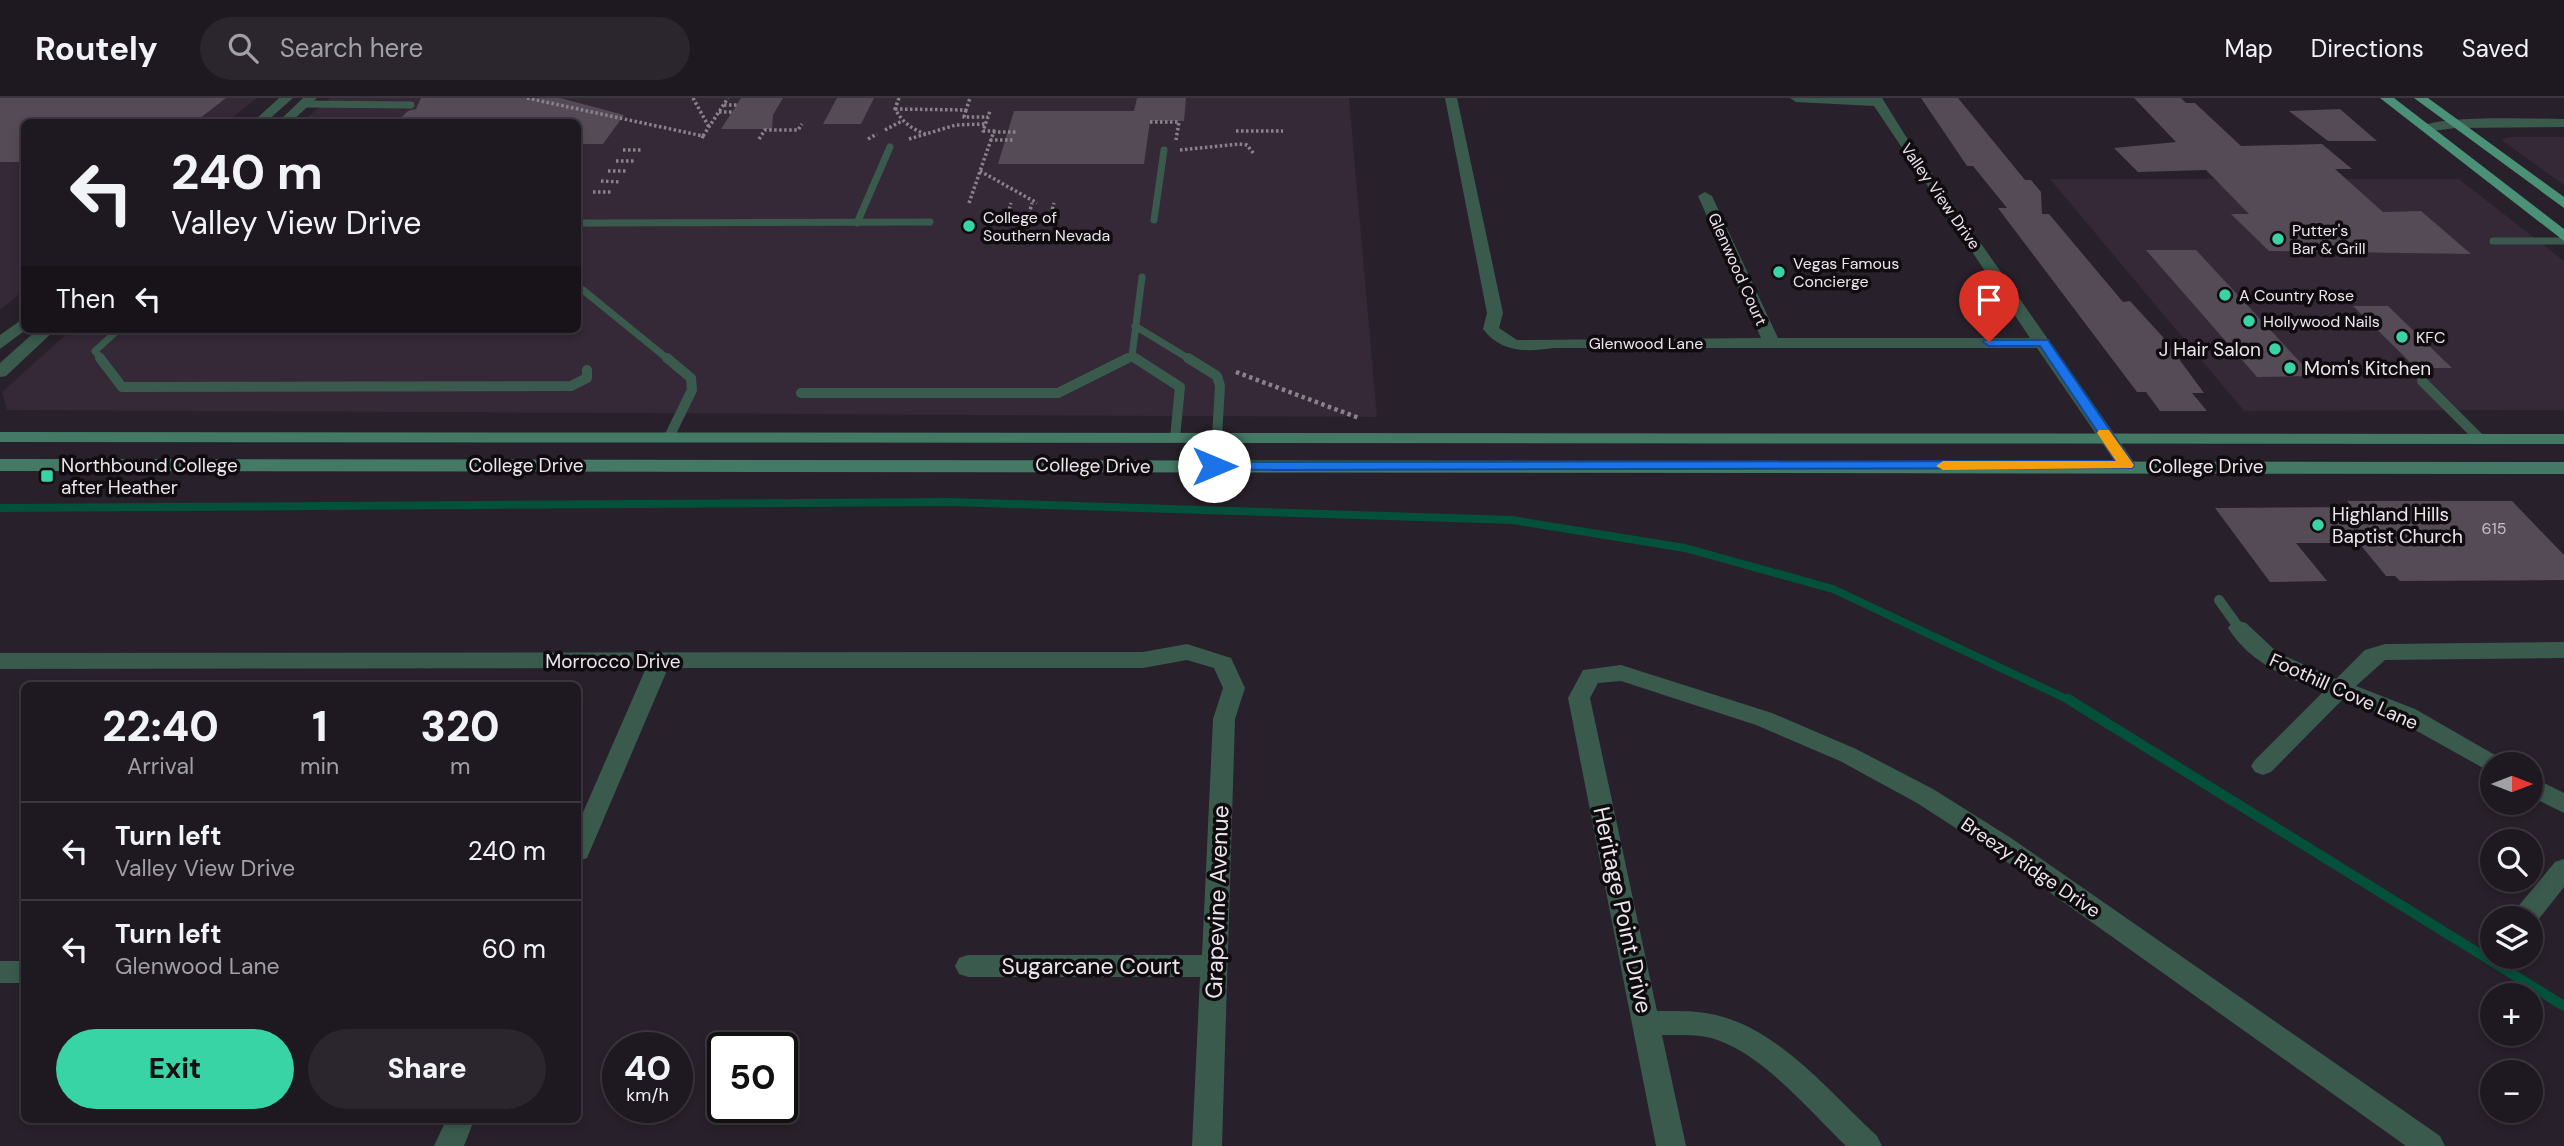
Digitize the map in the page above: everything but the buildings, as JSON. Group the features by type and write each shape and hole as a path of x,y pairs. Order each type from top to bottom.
{"main road":[{"path":"2386,98 2564,236"},
{"path":"2420,98 2564,204"},
{"name":"College Drive","path":"0,437 2564,439"},
{"path":"1173,466 1175,437"},
{"path":"1214,466 1217,437"},
{"path":"2339,467 2388,454 2479,452 2484,448 2480,439"},
{"name":"College Drive","path":"0,465 2127,465 2564,468"}],"street":[{"path":"262,119 287,98"},
{"name":"Glenwood Lane","path":"1451,98 1495,313 1490,330 1502,342 1525,347 1554,343 2043,343"},
{"path":"1796,98 1877,100"},
{"name":"Valley View Drive","path":"1877,100 2127,465"},
{"path":"287,119 308,101"},
{"path":"2426,128 2455,124 2564,123"},
{"name":"Glenwood Court","path":"1704,196 1771,342"},
{"path":"0,344 21,326"},
{"path":"0,372 44,333"},
{"name":"Foothill Cove Lane","path":"2239,628 2253,647 2266,658 2299,675 2396,710 2480,757"},
{"path":"2263,766 2343,689 2366,661 2385,652 2564,650"},
{"name":"Morrocco Drive","path":"0,661 1143,660 1187,652 1223,663"},
{"path":"581,844 660,661"},
{"name":"Grapevine Avenue","path":"1207,1146 1224,719 1234,688 1223,663"},
{"name":"Breezy Ridge Drive","path":"1591,676 1621,673 1764,719 1847,755 1925,796 2002,845 2430,1146"},
{"name":"Heritage Point Drive","path":"1591,676 1579,698 1671,1146"},
{"path":"2543,792 2564,804"},
{"path":"2534,906 2564,869"},
{"name":"Sugarcane Court","path":"968,966 1214,966"},
{"path":"0,972 21,972"},
{"path":"1646,1023 1687,1023 1728,1030 1760,1051 1867,1146"},
{"path":"449,1146 459,1123"}],"lane":[{"path":"308,101 411,105"},
{"path":"858,223 890,146"},
{"path":"1154,220 1164,150"},
{"path":"581,223 930,222"},
{"path":"2493,241 2564,241"},
{"path":"1132,356 1142,276"},
{"path":"581,288 691,378 692,390 669,437"},
{"path":"1135,326 1217,376 1220,386 1217,437"},
{"path":"115,333 96,351 122,387 571,386 587,378 587,370"},
{"path":"801,393 1058,393 1132,356"},
{"path":"1132,356 1180,387 1175,437"},
{"path":"2422,381 2480,439"},
{"path":"2219,600 2239,628"}],"path":[{"path":"527,98 702,138 728,98"},
{"path":"544,102 550,98"},
{"path":"693,98 709,127"},
{"path":"895,109 899,98"},
{"path":"970,98 964,117 988,117"},
{"path":"724,105 737,105"},
{"path":"895,109 966,110"},
{"path":"895,109 902,121 913,130 928,135"},
{"path":"990,111 983,131 1016,132"},
{"path":"719,112 733,112"},
{"path":"1150,122 1179,122 1175,152 1239,144 1247,145 1254,154"},
{"path":"759,139 768,124"},
{"path":"765,130 798,130 802,124"},
{"path":"913,130 909,139 956,125 985,124"},
{"path":"1239,144 1238,131 1283,131"},
{"path":"969,203 993,132"},
{"path":"990,140 1014,140"},
{"path":"623,150 643,150"},
{"path":"615,160 636,160"},
{"path":"608,171 628,171"},
{"path":"980,172 1034,203 1029,214"},
{"path":"601,181 621,182"},
{"path":"593,192 614,192"},
{"path":"1008,214 1011,203"},
{"path":"1051,214 1054,203"},
{"path":"1228,369 1366,421"}],"shaded area":[{"path":"0,98 257,98 231,119 21,119 21,292 0,310"},
{"name":"College of Southern Nevada","path":"330,98 1349,98 1377,417 7,410 2,392 68,333 581,333 581,119 306,119"},
{"path":"2509,137 2564,137 2564,185 2501,140"},
{"path":"2050,179 2459,179 2564,261 2564,410 2244,411"}],"waterway":[{"path":"0,508 950,502 1512,520 1685,548 1833,589 2071,701"},
{"path":"2068,699 2564,1006"}],"slow traffic":[{"path":"1943,466 2127,465 2104,433"}],"place":[{"name":"College of Southern Nevada","path":"969,226"},
{"name":"Putter's Bar & Grill","path":"2278,239"},
{"name":"Vegas Famous Concierge","path":"1779,272"},
{"name":"A Country Rose","path":"2225,295"},
{"name":"Hollywood Nails","path":"2249,321"},
{"name":"KFC","path":"2402,337"},
{"name":"J Hair Salon","path":"2275,349"},
{"name":"Mom's Kitchen","path":"2290,368"},
{"name":"Northbound College after Heather","path":"47,476"},
{"name":"Highland Hills Baptist Church","path":"2318,525"}],"route":[{"path":"1214,466 2127,465 2043,343 1989,342"}]}
